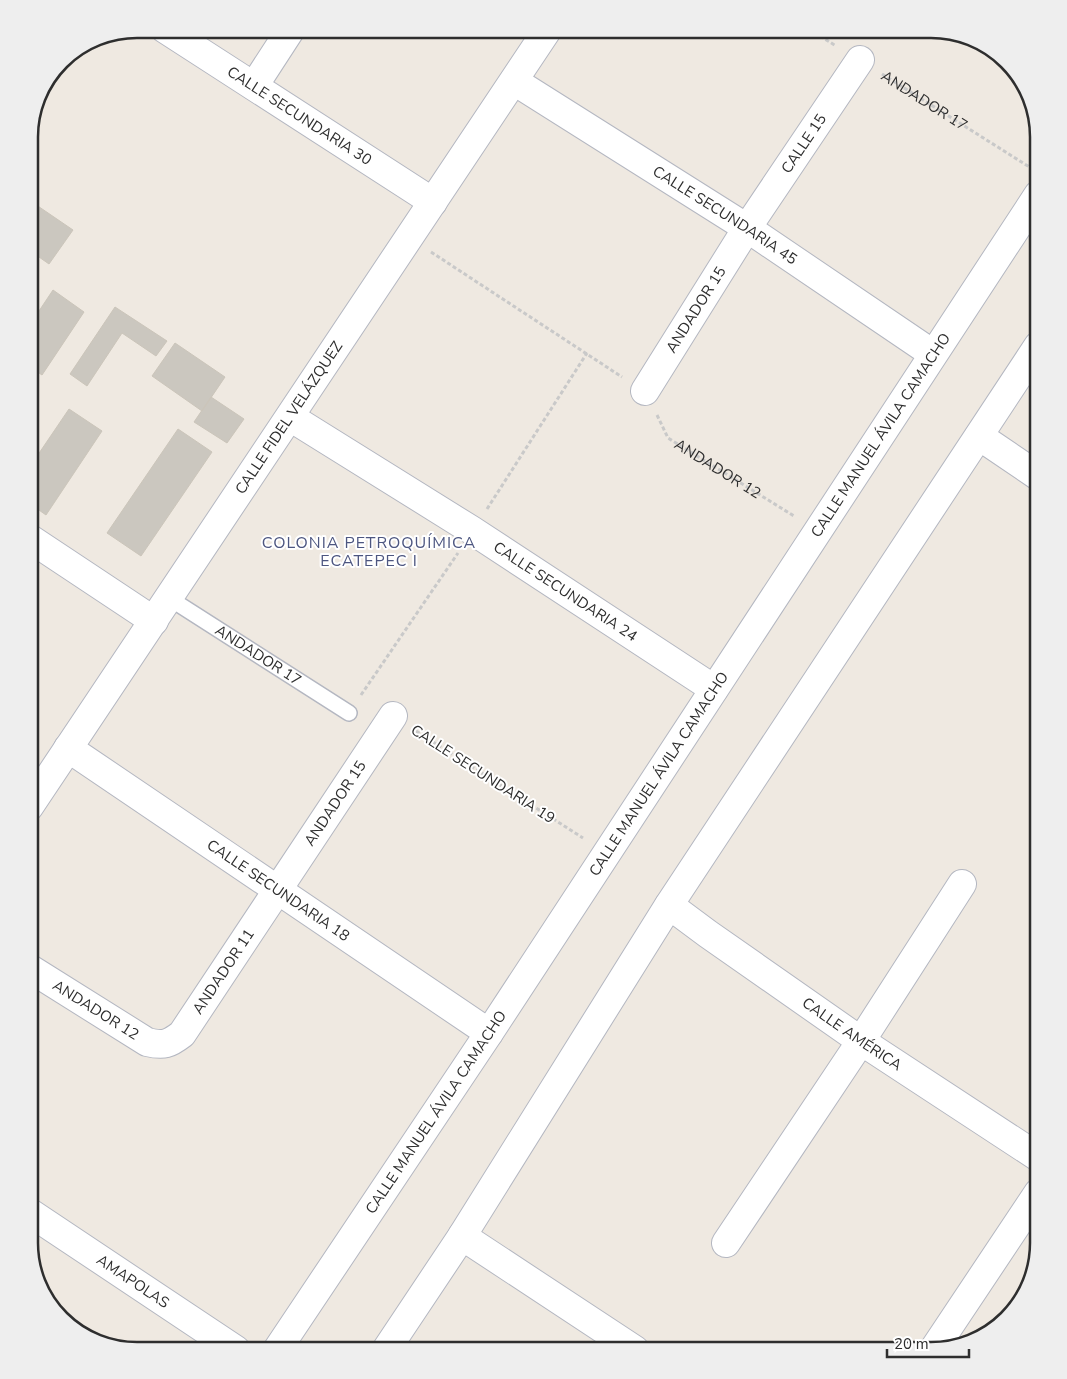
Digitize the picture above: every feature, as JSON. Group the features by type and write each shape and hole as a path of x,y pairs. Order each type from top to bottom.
{"street":[{"name":"CALLE SECUNDARIA 30","path":"179,38 433,202"},
{"path":"254,86 285,38"},
{"name":"CALLE FIDEL VELÁZQUEZ","path":"38,793 542,38"},
{"name":"CALLE 15","path":"747,228 860,60"},
{"name":"CALLE SECUNDARIA 45","path":"514,81 747,228 933,354"},
{"name":"CALLE MANUEL ÁVILA CAMACHO","path":"282,1342 489,1033 1030,207"},
{"name":"ANDADOR 15","path":"645,391 747,228"},
{"path":"391,1342 462,1236 669,905 1030,358"},
{"name":"CALLE SECUNDARIA 24","path":"290,417 473,531 714,690"},
{"path":"979,436 1030,471"},
{"path":"38,544 154,621"},
{"name":"ANDADOR 15","path":"278,891 393,716"},
{"name":"CALLE SECUNDARIA 18","path":"68,748 489,1033"},
{"path":"726,1243 861,1042 962,884"},
{"name":"ANDADOR 11","path":"165,1045 182,1034 278,891"},
{"name":"CALLE AMÉRICA","path":"669,905 861,1042 1030,1152"},
{"name":"ANDADOR 12","path":"38,974 147,1042 165,1045"},
{"path":"939,1341 1030,1205"},
{"name":"AMAPOLAS","path":"38,1218 224,1342"},
{"path":"462,1236 623,1342"}],"lane":[{"name":"ANDADOR 17","path":"169,598 349,713"}],"path":[{"name":"ANDADOR 17","path":"825,38 1030,167"},
{"path":"409,238 645,391"},
{"path":"349,713 473,531 587,353"},
{"name":"ANDADOR 12","path":"645,391 668,438 818,531"},
{"name":"CALLE SECUNDARIA 19","path":"361,695 606,853"}],"building":[{"path":"38,206 73,230 49,264 38,256"},
{"path":"53,290 84,312 42,375 38,372 38,312"},
{"path":"115,307 167,341 156,356 122,333 87,386 70,374"},
{"path":"175,343 225,377 202,411 152,376"},
{"path":"211,397 244,419 227,443 194,422"},
{"path":"69,409 102,431 46,515 38,509 38,455"},
{"path":"178,429 212,452 141,556 107,533"}],"district":[{"name":"COLONIA PETROQUÍMICA ECATEPEC I","path":"369,552"}]}
